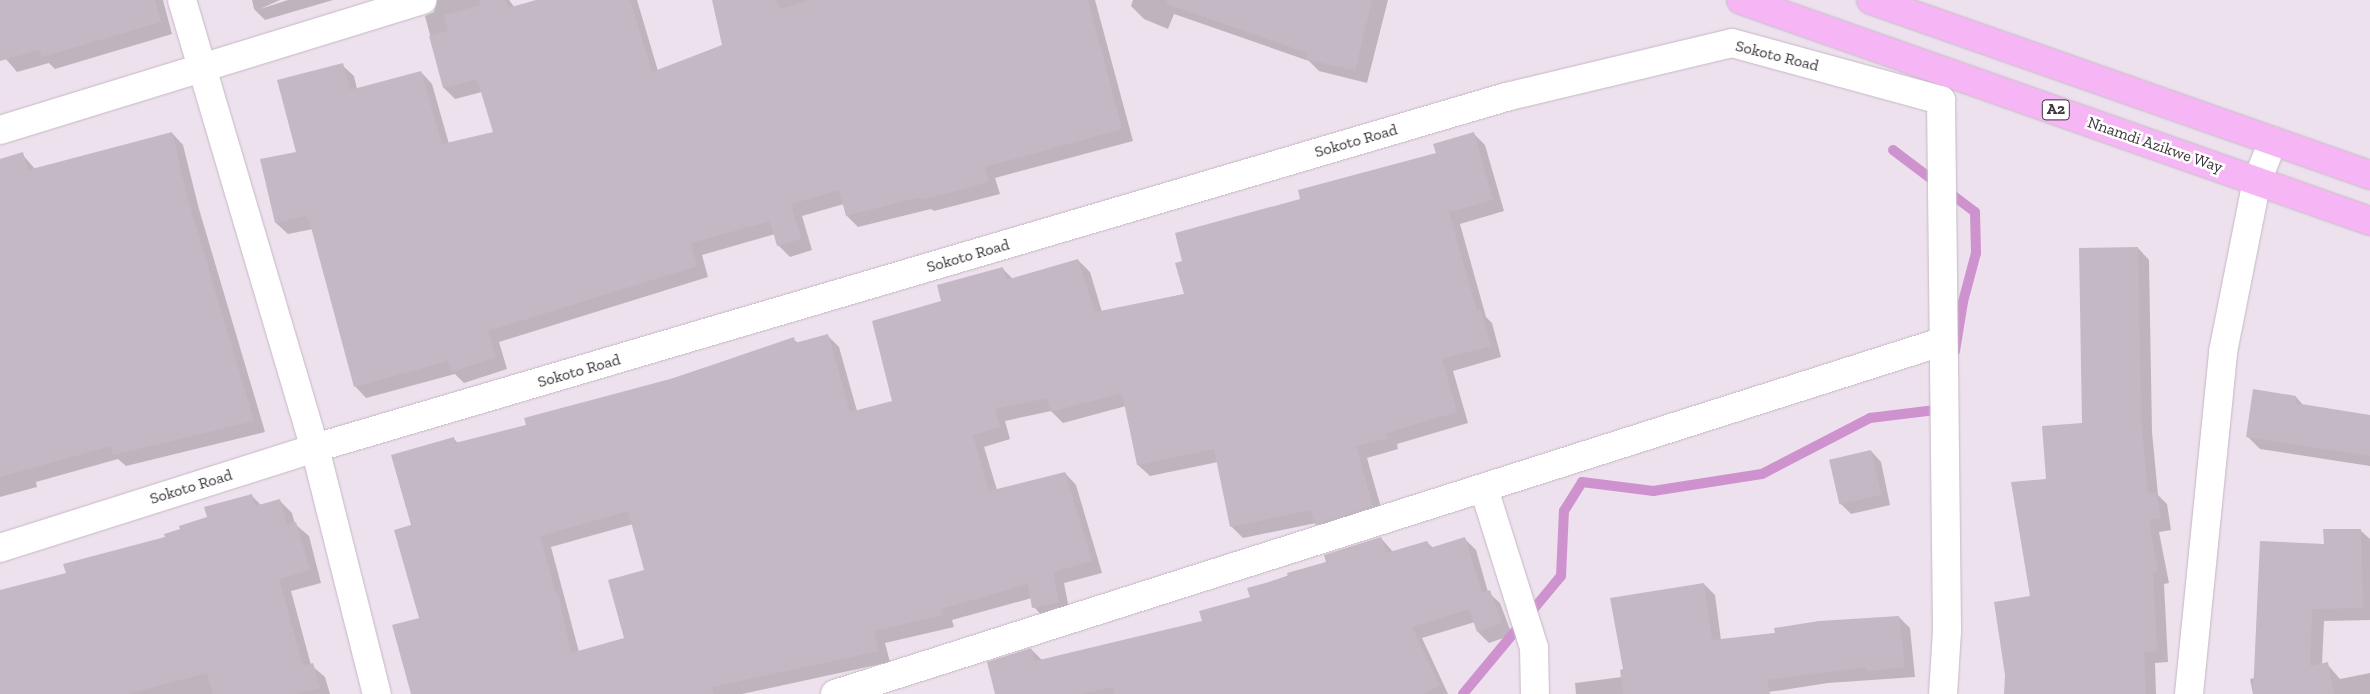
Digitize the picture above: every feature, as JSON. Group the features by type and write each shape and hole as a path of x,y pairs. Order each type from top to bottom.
{"highway":[{"name":"Nnamdi Azikwe Way","path":"1741,0 2370,221"},
{"path":"1871,0 2370,175"}],"street":[{"path":"182,0 315,448 377,694"},
{"path":"0,130 201,66 422,0"},
{"name":"Sokoto Road","path":"0,548 315,448 1506,97 1732,43 1941,100 1941,342"},
{"path":"2189,694 2223,352 2257,181 2273,141"},
{"path":"834,694 1484,489 1941,342 1947,631 1943,694"},
{"path":"1484,489 1531,635 1534,648 1535,694"}],"building":[{"path":"0,0 155,0 161,22 42,57 39,50 0,61"},
{"path":"479,0 505,0 508,8 536,0 630,0 652,72 722,45 712,0 777,0 780,9 812,0 1088,0 1122,129 985,167 989,182 921,200 921,197 846,216 839,190 791,204 801,239 777,246 770,221 691,243 697,266 488,331 496,357 452,372 448,361 354,387 309,220 305,216 275,223 260,159 296,152 277,80 343,63 350,90 421,71 442,144 493,132 477,79 443,88 429,36 448,31 444,15 481,5"},
{"path":"1167,0 1372,0 1355,71 1306,59 1307,53 1167,4"},
{"path":"172,132 187,196 254,421 113,455 111,446 0,477 0,159 23,152 28,170"},
{"path":"1474,132 1493,200 1449,212 1477,311 1481,310 1491,346 1442,359 1457,412 1386,433 1388,438 1356,446 1373,506 1315,525 1311,510 1230,527 1214,449 1137,465 1122,393 1051,412 1047,398 995,409 1000,427 973,435 989,491 1065,472 1092,561 1053,572 1059,602 1032,608 1028,584 941,609 943,615 874,631 879,651 712,687 714,694 411,694 392,625 419,618 394,530 411,525 391,455 454,437 455,443 526,425 524,418 674,378 794,337 795,343 828,334 850,412 892,401 872,321 941,301 937,285 1003,267 1006,280 1078,259 1095,312 1184,294 1175,263 1182,261 1175,233 1300,199 1298,190 1436,153 1433,144","holes":["628,511 644,570 608,580 624,638 571,653 558,594 556,595 540,536"]},
{"path":"2138,247 2141,419 2148,493 2156,492 2161,518 2149,520 2158,572 2153,573 2157,651 2144,652 2146,694 2004,694 2005,675 1994,602 2030,596 2011,482 2046,479 2042,426 2082,423 2079,248"},
{"path":"2253,389 2296,396 2295,403 2370,415 2370,456 2246,437"},
{"path":"1871,450 1881,495 1839,504 1829,460"},
{"path":"252,494 255,506 280,499 287,525 296,522 310,570 279,579 303,666 313,663 320,688 296,694 213,694 207,673 128,694 0,694 0,590 66,573 63,564 165,537 164,534 180,529 179,526 207,517 204,507"},
{"path":"2323,529 2361,529 2363,608 2312,609 2310,666 2328,662 2334,694 2253,694 2260,541 2324,544"},
{"path":"1381,537 1386,553 1427,541 1430,548 1465,537 1482,593 1490,590 1502,623 1477,632 1469,609 1412,627 1440,686 1422,694 1115,694 1113,687 1081,694 995,694 987,662 1031,648 1035,661 1202,621 1199,611 1250,597 1247,588 1288,577 1287,573 1326,562 1324,555"},
{"path":"1704,583 1712,640 1775,633 1774,628 1819,621 1899,616 1905,667 1867,671 1866,667 1767,680 1770,694 1623,694 1620,670 1623,669 1610,598"}],"waterway":[{"path":"1893,150 1975,212 1976,253 1963,302 1955,351"},
{"path":"1463,694 1561,576 1564,511 1582,482 1653,491 1762,474 1870,418 1943,409"}]}
